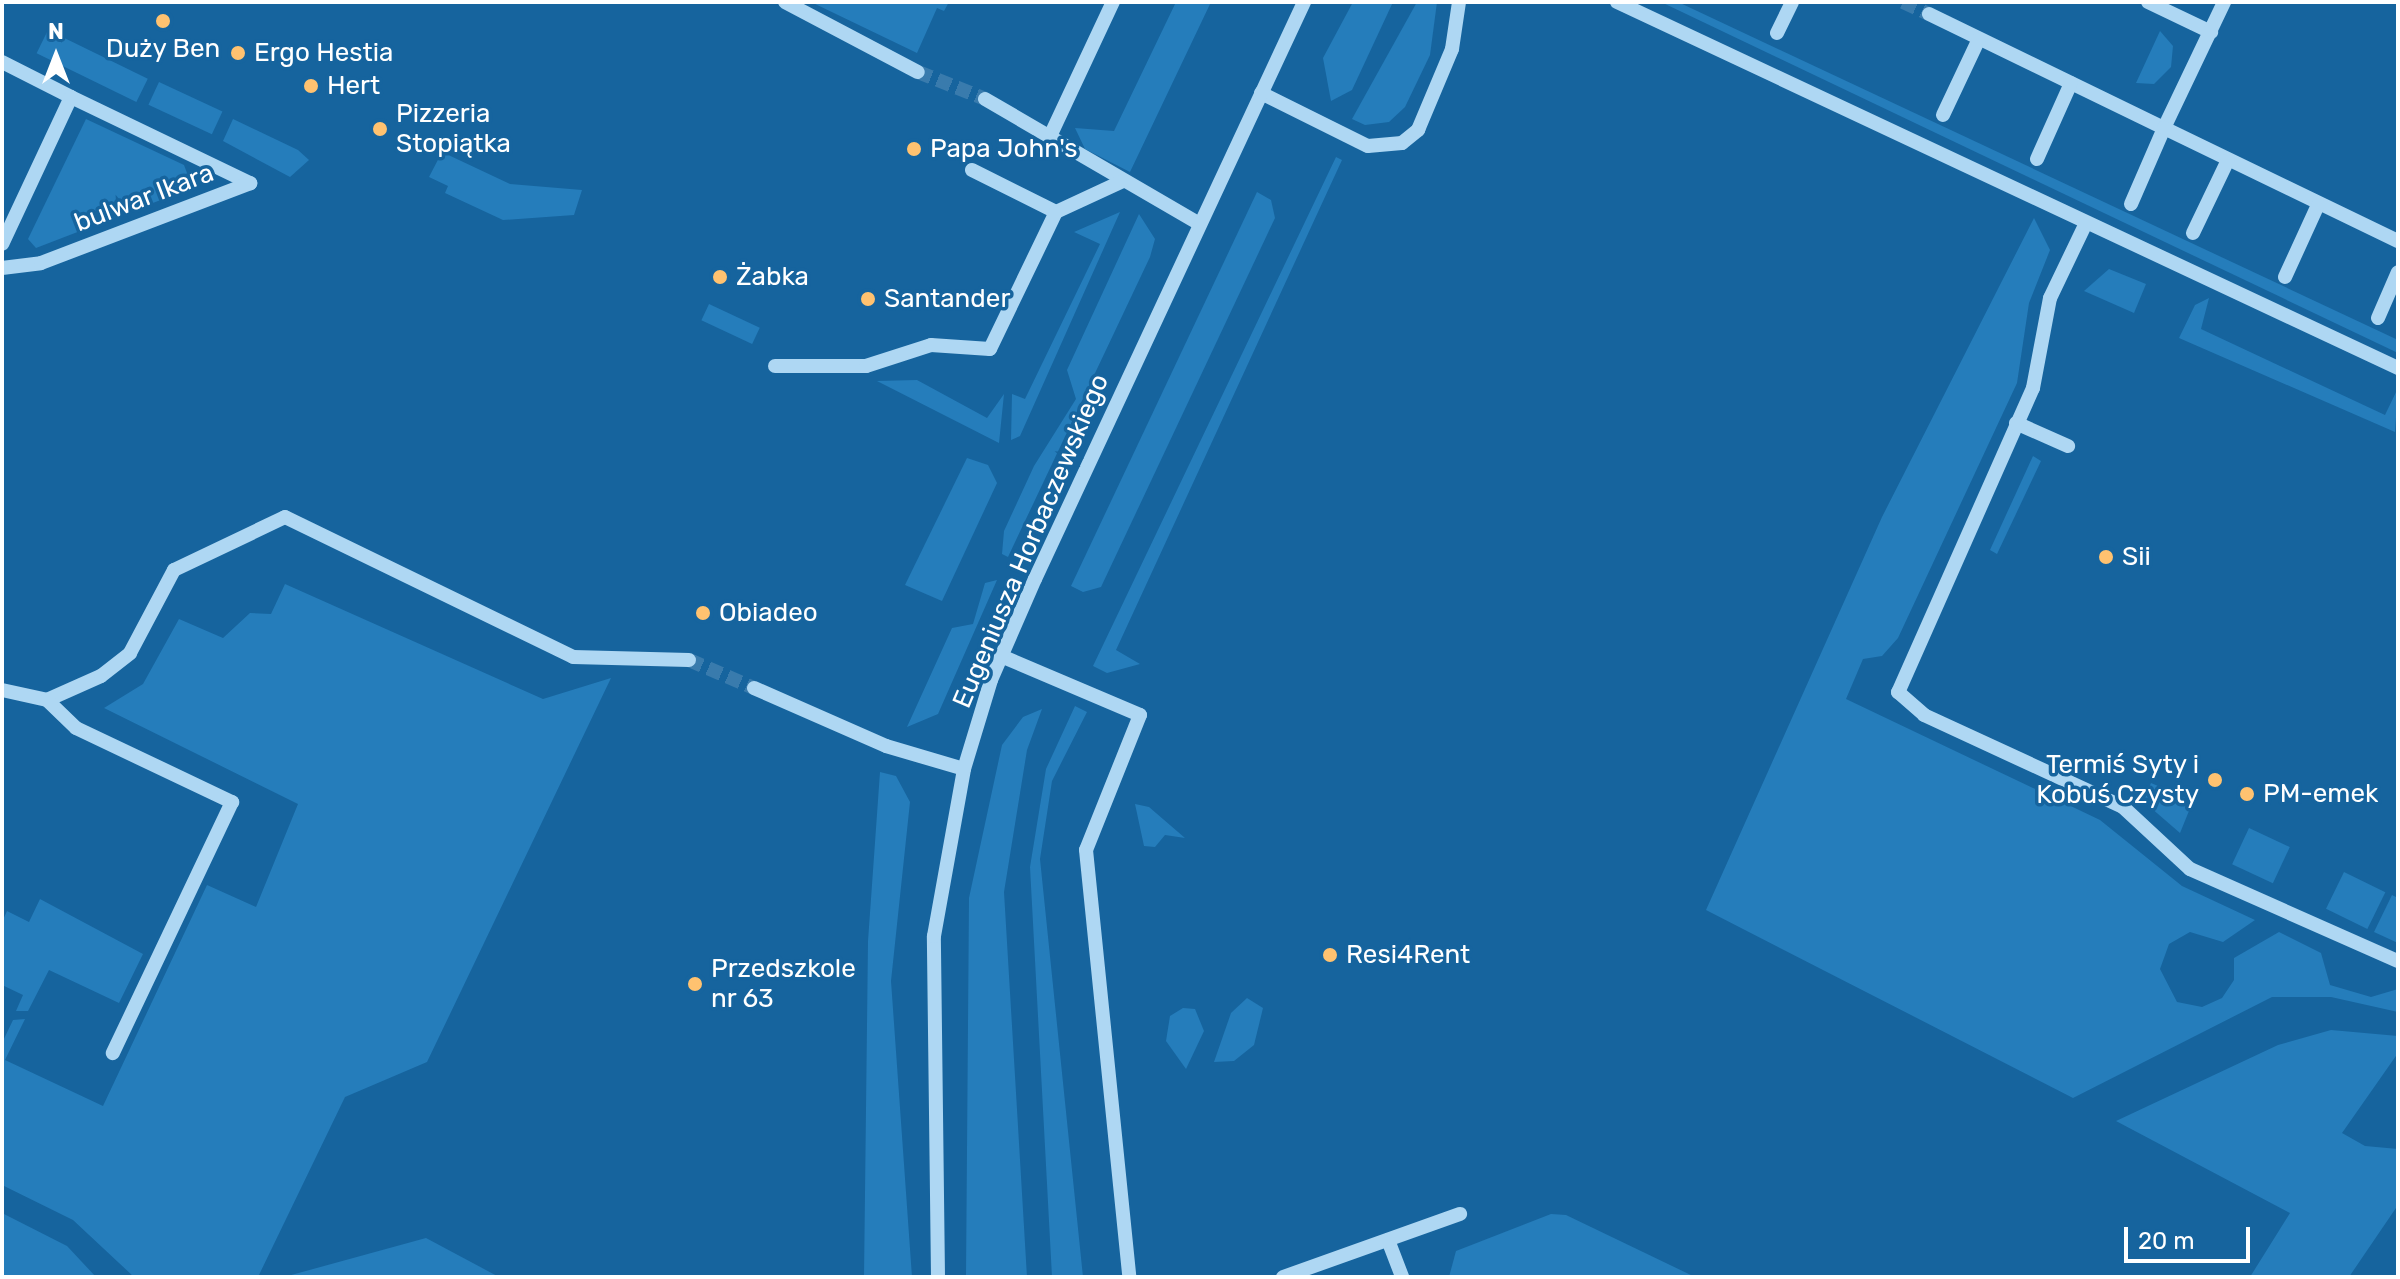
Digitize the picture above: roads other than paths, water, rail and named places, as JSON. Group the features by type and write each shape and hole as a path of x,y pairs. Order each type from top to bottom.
{"street":[{"path":"785,2 918,72"},
{"path":"1052,132 1113,2"},
{"name":"Eugeniusza Horbaczewskiego","path":"938,1277 934,936 964,769 1001,656 1198,223 1304,2"},
{"path":"1261,93 1368,146 1402,143 1418,130 1452,49 1459,2"},
{"path":"1617,2 2398,368"},
{"path":"1777,33 1792,2"},
{"path":"2148,2 2211,32"},
{"path":"2131,204 2224,2"},
{"path":"1929,14 2318,205 2398,241"},
{"path":"1943,115 1979,39"},
{"name":"bulwar Ikara","path":"2,62 250,183 41,263 2,268"},
{"path":"2037,159 2071,83"},
{"path":"2,244 71,97"},
{"path":"985,99 1052,132 1074,155 1198,223"},
{"path":"2193,233 2228,160"},
{"path":"972,170 1056,212"},
{"path":"775,366 866,366 931,345 990,349 1056,212 1123,181"},
{"path":"2285,277 2318,205"},
{"path":"2086,223 2050,298 2033,388 1898,692 1924,715 2123,807 2190,869 2398,961"},
{"path":"2378,318 2398,272"},
{"path":"2016,423 2068,446"},
{"path":"47,700 101,676 130,653 174,570 285,517 573,657 689,660"},
{"path":"1001,656 1140,715 1086,850 1129,1277"},
{"path":"754,688 886,746 964,769"},
{"path":"2,690 47,700 76,728 232,802 113,1053"},
{"path":"1283,1277 1460,1214"},
{"path":"1388,1240 1402,1277"}],"tunnel":[{"path":"1903,2 1929,14"},
{"path":"918,72 985,99"},
{"path":"689,660 754,688"}],"place":[{"name":"Duży Ben","path":"163,21"},
{"name":"Ergo Hestia","path":"238,53"},
{"name":"Hert","path":"311,86"},
{"name":"Pizzeria Stopiątka","path":"380,129"},
{"name":"Papa John's","path":"914,149"},
{"name":"Żabka","path":"720,277"},
{"name":"Santander","path":"868,299"},
{"name":"Sii","path":"2106,557"},
{"name":"Obiadeo","path":"703,613"},
{"name":"Termiś Syty i Kobuś Czysty","path":"2215,780"},
{"name":"PM-emek","path":"2247,794"},
{"name":"Resi4Rent","path":"1330,955"},
{"name":"Przedszkole nr 63","path":"695,984"}]}
